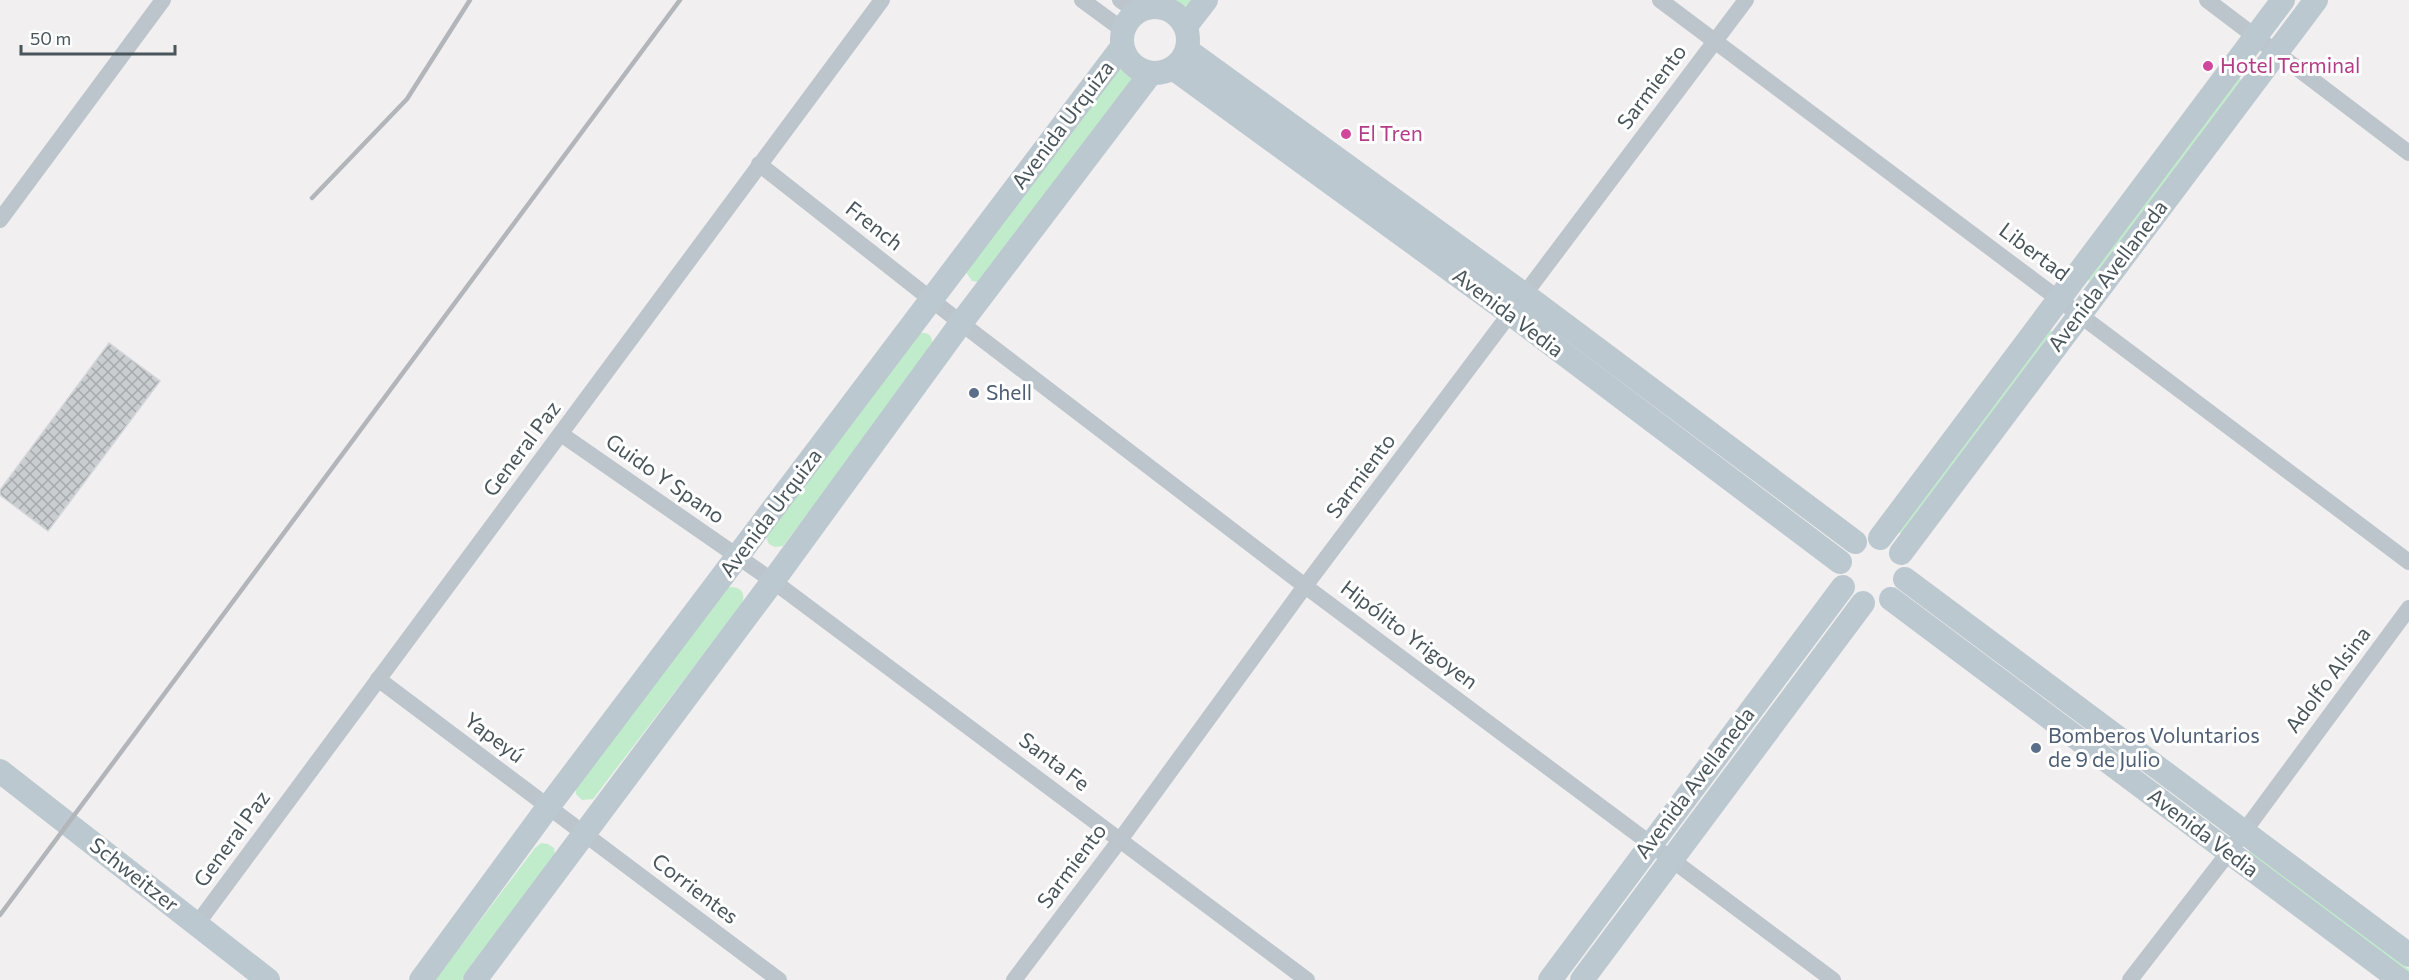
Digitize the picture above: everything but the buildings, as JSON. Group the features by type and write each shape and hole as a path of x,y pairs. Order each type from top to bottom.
{"main road":[{"name":"Avenida Urquiza","path":"475,980 773,581 961,322 1174,54 1206,0"},
{"name":"Avenida Avellaneda","path":"1880,538 2283,0"},
{"name":"Avenida Avellaneda","path":"1901,553 2316,0"},
{"path":"1169,9 1178,15 1174,54 1133,66 1135,16 1169,9"},
{"name":"Avenida Urquiza","path":"420,980 932,299 1135,16"},
{"name":"Avenida Vedia","path":"1174,54 1518,304 1855,542"},
{"name":"Avenida Vedia","path":"1518,304 1840,562"},
{"path":"1871,537 1880,538 1888,541 1901,553 1906,570 1905,579 1891,599 1878,604 1863,603 1855,600 1843,587 1839,575 1840,562 1848,547 1855,542 1871,537"},
{"name":"Avenida Vedia","path":"1905,579 2409,955"},
{"name":"Avenida Avellaneda","path":"1550,980 1843,587"},
{"name":"Avenida Vedia","path":"1891,599 2400,980"},
{"name":"Avenida Avellaneda","path":"1582,980 1863,603"},
{"name":"Schweitzer","path":"0,771 268,980"}],"street":[{"path":"0,220 162,0"},
{"name":"General Paz","path":"197,924 882,0"},
{"path":"1082,0 1135,16"},
{"name":"Libertad","path":"1660,0 2409,562"},
{"name":"Sarmiento","path":"1014,980 1120,840 1305,586 1746,0"},
{"path":"2207,0 2409,153"},
{"name":"French","path":"759,164 961,322"},
{"name":"Hipólito Yrigoyen","path":"961,322 1305,586 1833,980"},
{"name":"Guido Y Spano","path":"561,434 773,581"},
{"name":"Santa Fe","path":"773,581 1307,980"},
{"name":"Adolfo Alsina","path":"2130,980 2229,852 2409,608"},
{"name":"Yapeyú","path":"378,679 584,833"},
{"name":"Corrientes","path":"584,833 779,980"}],"green space":[{"path":"1165,0 1191,0 1182,11 1175,13 1168,10"},
{"path":"1119,69 1129,70 1134,80 979,282 972,281 966,272"},
{"path":"2238,77 2242,81 2090,281 2086,279"},
{"path":"2048,329 2053,332 1902,534 1898,532"},
{"path":"919,333 927,334 931,338 931,351 783,546 775,547 769,544 766,537"},
{"path":"729,587 740,589 742,592 741,605 593,799 582,800 576,794 576,787"},
{"path":"541,843 554,848 553,861 462,980 435,980 535,848"},
{"path":"2250,850 2409,969 2409,974 2247,854"}],"railway":[{"path":"312,198 407,99 470,0"},
{"path":"0,915 680,0"}],"place":[{"name":"Hotel Terminal","path":"2208,66"},
{"name":"El Tren","path":"1346,134"},
{"name":"Shell","path":"974,393"},
{"name":"Bomberos Voluntarios de 9 de Julio","path":"2036,748"}]}
